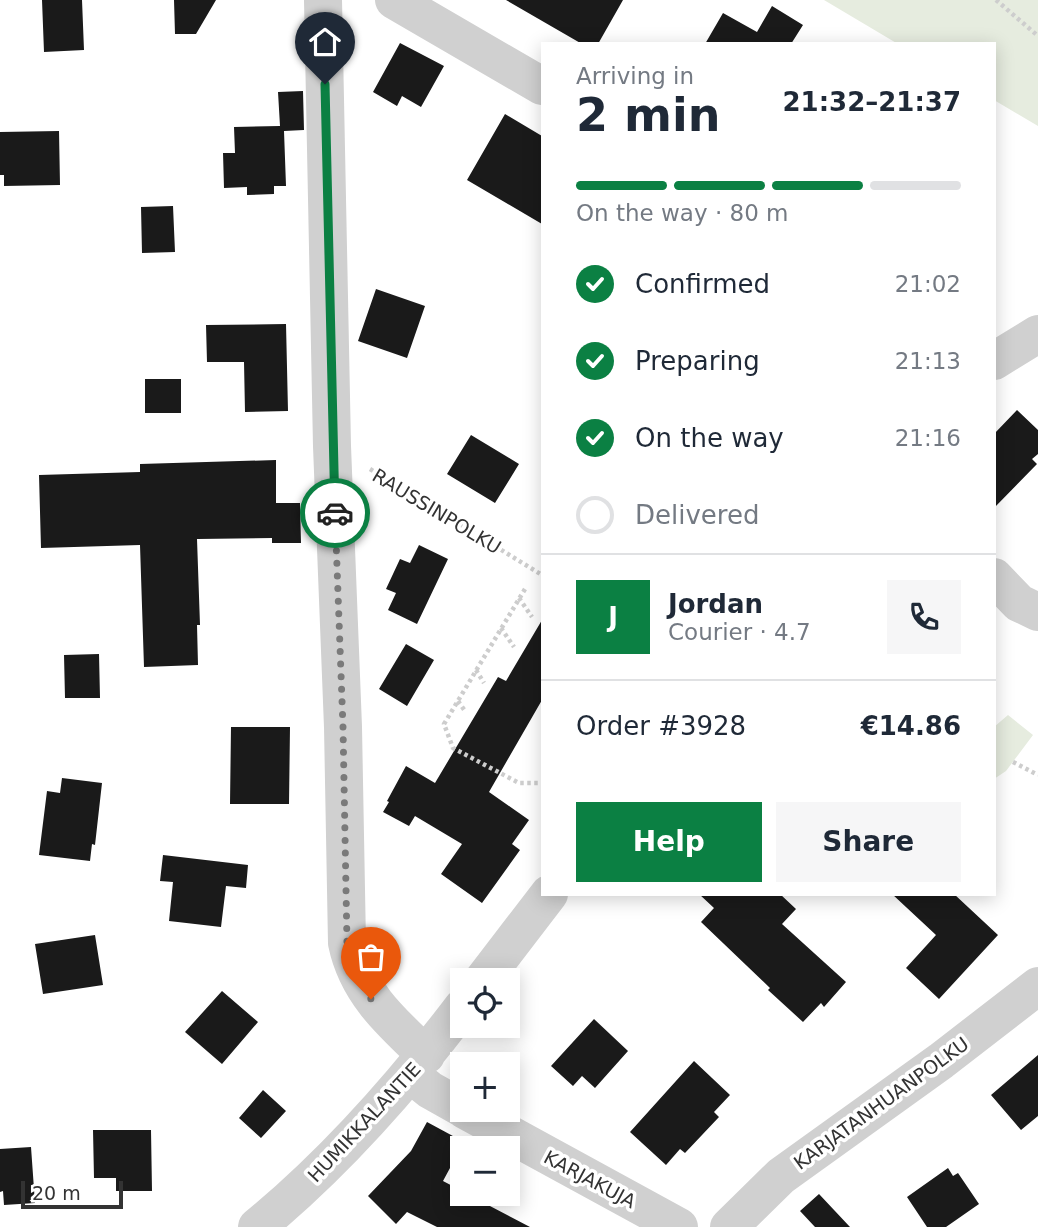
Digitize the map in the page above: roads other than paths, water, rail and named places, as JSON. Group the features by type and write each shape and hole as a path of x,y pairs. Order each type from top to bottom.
{"street":[{"name":"KARJAKUJA","path":"323,0 332,446 343,727 347,943 351,963 371,999 393,1024 430,1090 450,1102"},
{"path":"394,0 541,85"},
{"path":"997,356 1038,334"},
{"path":"996,579 1020,603 1038,612"},
{"path":"493,968 547,896"},
{"name":"KARJATANHUANPOLKU","path":"729,1227 781,1175 941,1061 1038,986"},
{"name":"HUMIKKALANTIE","path":"257,1227 290,1200 352,1139 418,1065 450,1024"},
{"name":"KARJAKUJA","path":"487,1122 679,1227"}]}
